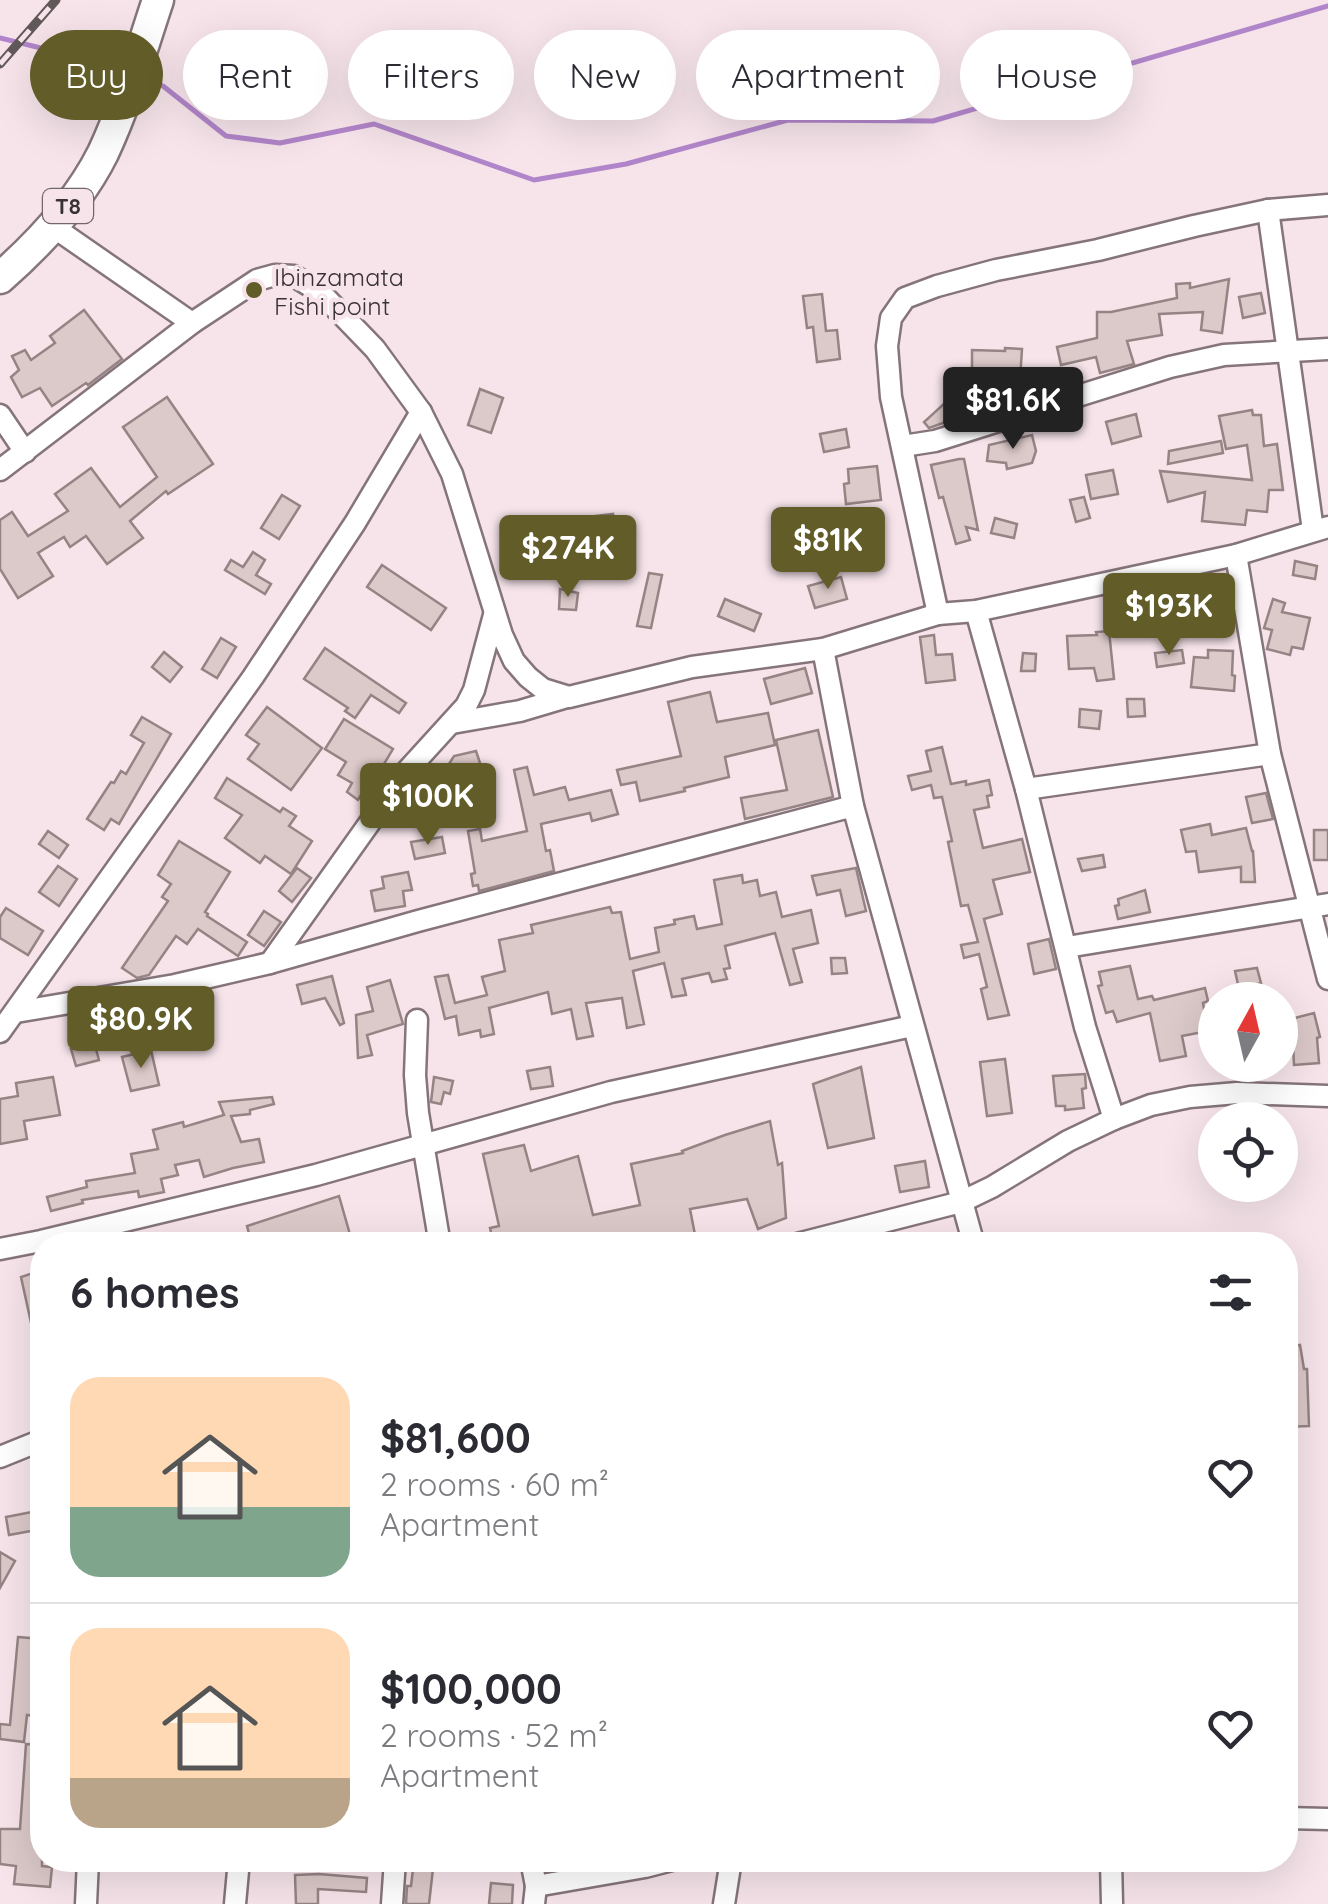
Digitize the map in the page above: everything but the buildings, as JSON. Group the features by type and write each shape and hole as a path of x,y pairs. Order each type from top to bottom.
{"highway":[{"name":"T8","path":"0,278 52,226 102,156 158,0"}],"street":[{"path":"938,614 892,397 888,346 891,318 905,298 996,270 1194,226 1268,210 1328,206"},
{"path":"452,723 508,714 692,667 823,649 938,614 976,612 1236,555 1320,529 1268,210"},
{"path":"52,226 192,323"},
{"path":"0,470 192,323 257,280 275,275 294,276 320,292 374,348 420,412 452,474 494,615 514,661 543,689 569,696"},
{"path":"903,446 935,440 1170,367 1224,355 1328,348"},
{"path":"0,1032 252,677 355,523 420,412"},
{"path":"0,414 25,452"},
{"path":"1236,555 1270,754 1318,905 1328,979"},
{"path":"976,612 1086,1027 1114,1118"},
{"path":"270,964 405,773 466,706 494,615"},
{"path":"823,649 853,806 970,1232"},
{"path":"1026,790 1270,754"},
{"path":"16,1012 270,964 853,806"},
{"path":"1067,947 1318,905"},
{"path":"417,1020 418,1113 438,1232"},
{"path":"83,1232 316,1175 611,1092 912,1026"},
{"path":"843,1232 961,1202 1114,1118 1151,1105 1238,1093 1328,1096"},
{"path":"0,1249 30,1244"},
{"path":"0,1457 30,1445"},
{"path":"1298,1818 1328,1819"},
{"path":"86,1904 87,1872"},
{"path":"235,1904 238,1872"},
{"path":"392,1904 394,1872"},
{"path":"535,1895 626,1872"},
{"path":"724,1904 729,1872"},
{"path":"1111,1872 1112,1904"}],"waterway":[{"path":"163,86 226,136 280,143 374,124 534,180 626,164 788,120 933,121 1328,6"},
{"path":"0,38 30,45"}],"railway":[{"path":"0,64 56,0"}],"place":[{"name":"Ibinzamata Fishi point","path":"254,290"}]}
